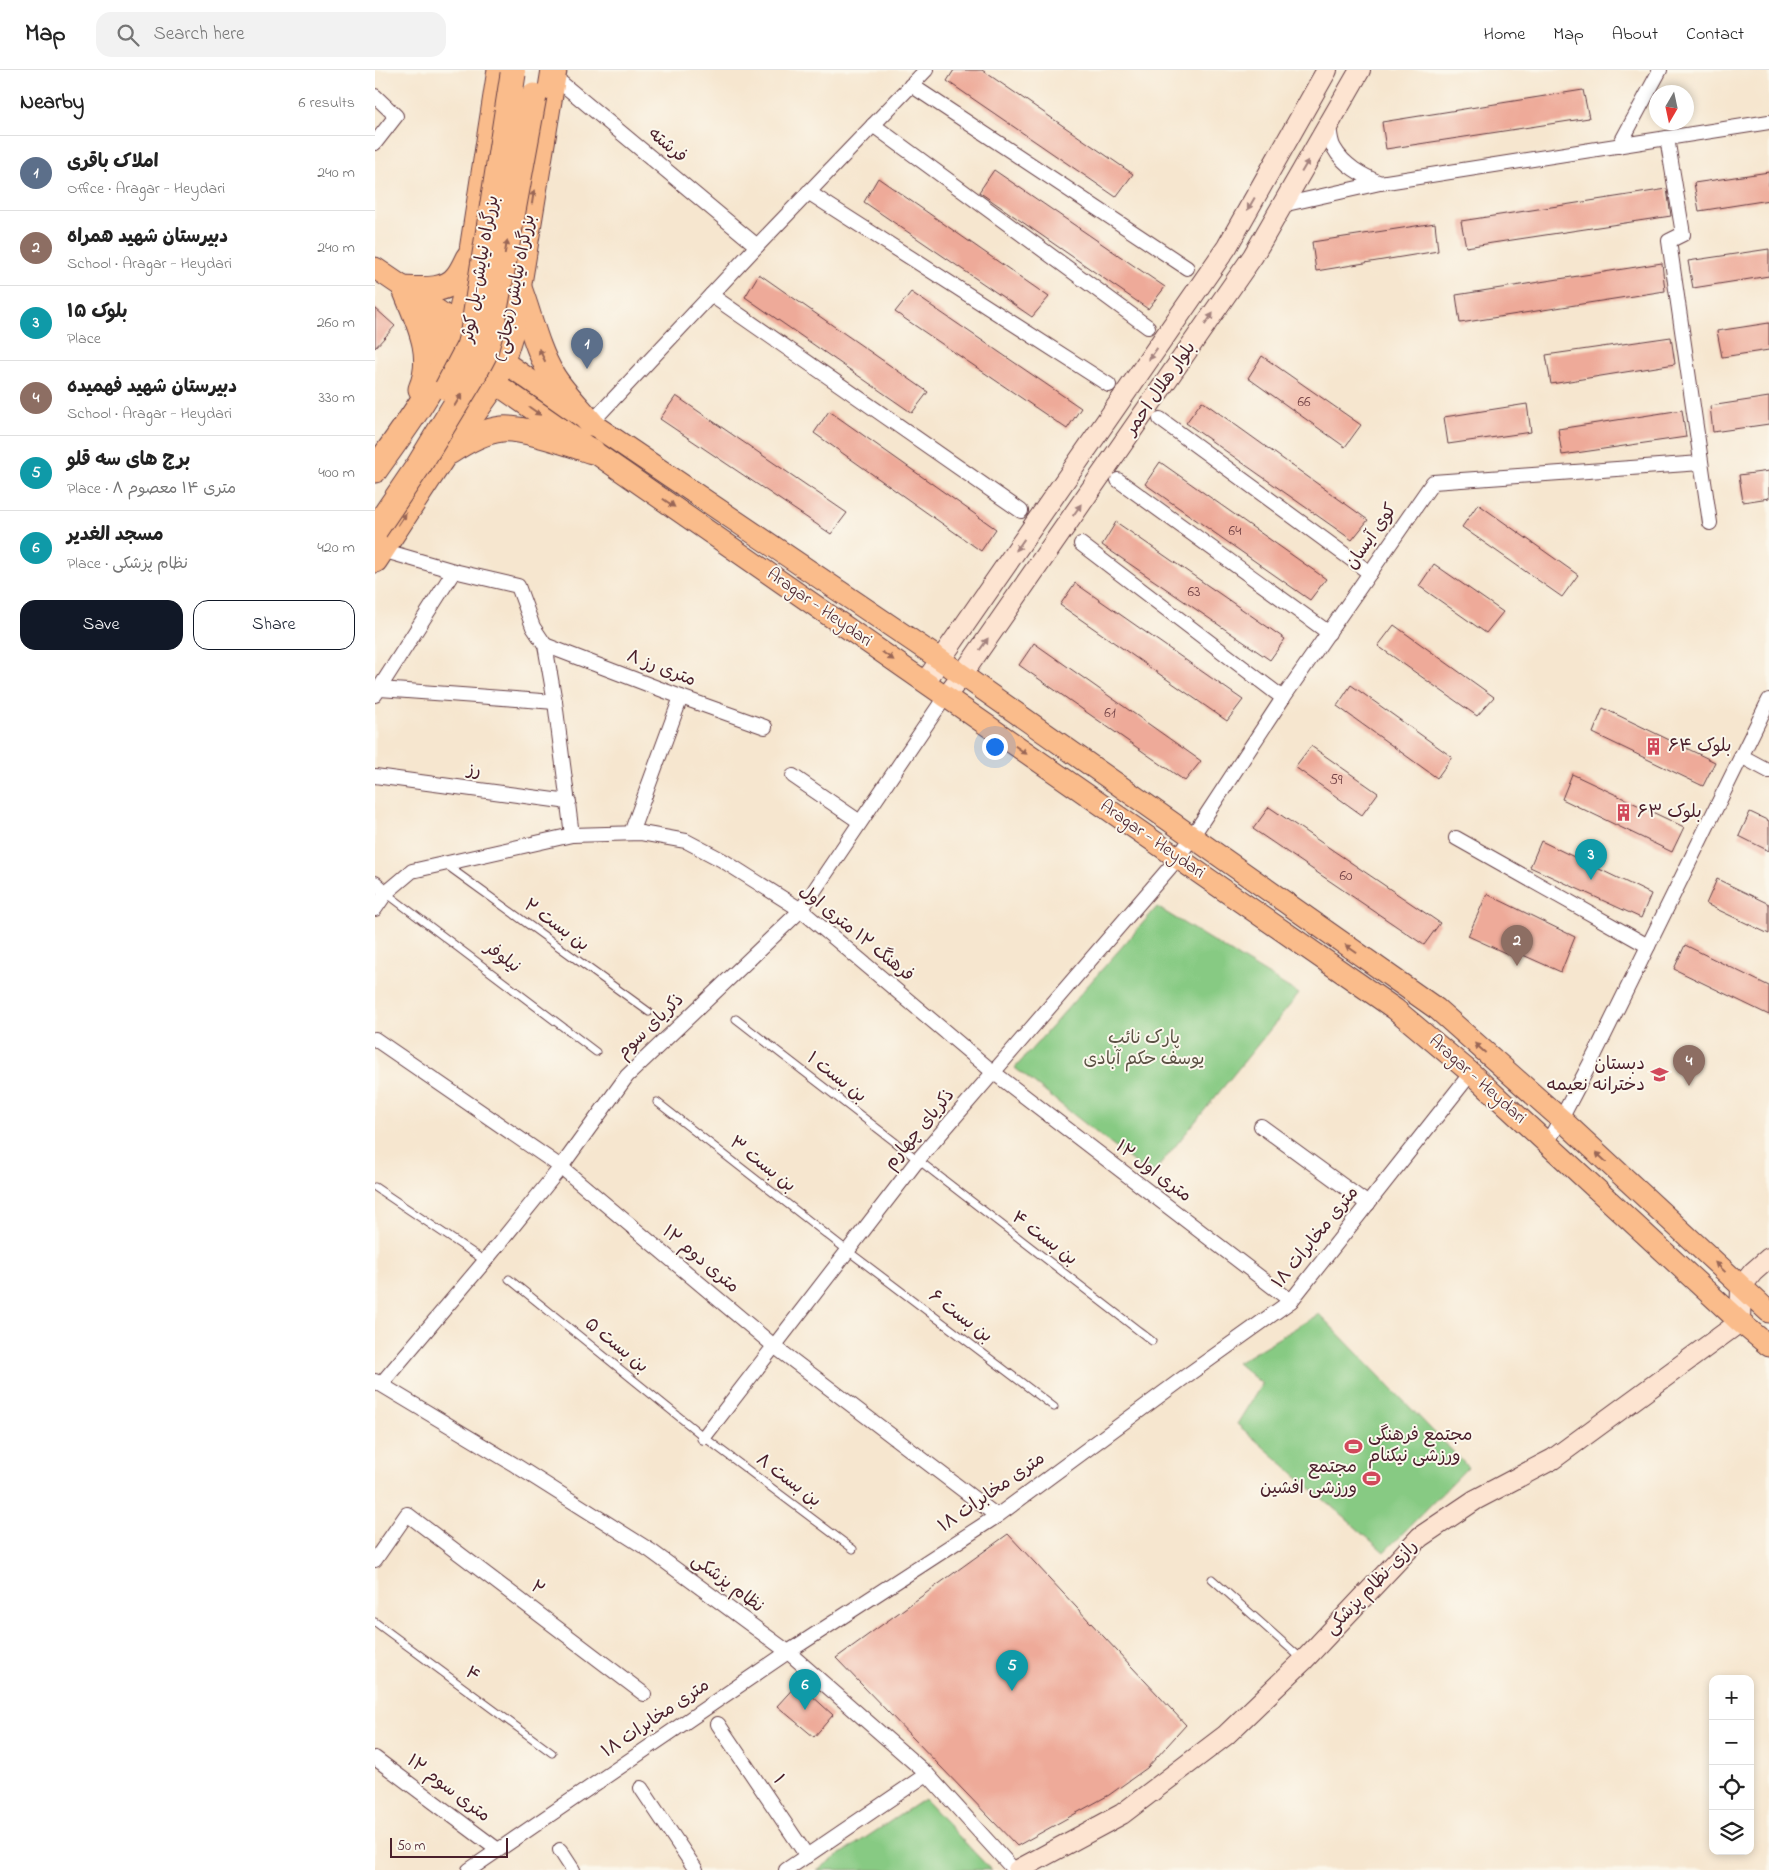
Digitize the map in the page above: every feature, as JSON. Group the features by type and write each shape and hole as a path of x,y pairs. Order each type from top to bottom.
{"highway":[{"path":"375,470 403,430 450,347 509,71"},
{"name":"بزرگراه نیایش-پل کوثر","path":"375,500 423,428 469,346 487,242 509,71"},
{"name":"بزرگراه نیایش-پل کوثر","path":"377,546 419,465 484,356 491,331 534,96 548,72"},
{"name":"بزرگراه نیایش (نجاتی)","path":"377,546 444,455 499,372 511,332 519,285 548,72"},
{"path":"403,430 425,380 427,355 424,335 405,289 423,290 447,286 458,277 472,250"},
{"path":"519,285 530,318 533,335 553,376 591,423"},
{"path":"403,430 423,420 433,421 440,426 445,435 444,455"},
{"path":"444,455 467,441 502,429 525,432 592,451"}],"main road":[{"name":"بلوار هلال احمر","path":"925,682 1222,254 1327,70"},
{"name":"بلوار هلال احمر","path":"945,697 962,676 1253,256 1360,70"},
{"path":"1304,110 1329,124"},
{"path":"1265,180 1285,200"},
{"path":"375,268 405,289 450,347 499,372"},
{"name":"Aragar - Heydari","path":"499,372 591,423 941,660 1437,1009 1561,1119 1769,1312"},
{"name":"Aragar - Heydari","path":"499,372 592,451 1395,1009 1471,1073 1769,1346"},
{"path":"1741,1322 1741,1287 1753,1272 1769,1258"},
{"name":"رازی-نظام پزشکی","path":"1019,1870 1122,1814 1226,1735 1304,1660 1421,1536 1475,1500 1553,1460 1741,1322"}],"street":[{"path":"591,423 808,192 926,70"},
{"path":"1619,146 1660,70"},
{"name":"فرشته","path":"548,72 757,246"},
{"path":"911,85 1187,268"},
{"path":"375,96 396,116 375,143"},
{"path":"1285,200 1380,183 1769,122"},
{"path":"1329,124 1333,146 1345,162 1362,175 1380,183"},
{"path":"873,125 1148,327"},
{"path":"1667,138 1683,234 1669,241 1710,522"},
{"path":"808,192 1109,385"},
{"path":"711,295 1021,511"},
{"path":"1160,419 1370,573"},
{"name":"کوی آیسان","path":"1178,858 1283,698 1433,482 1701,463"},
{"path":"1118,480 1329,632"},
{"path":"1081,544 1283,698"},
{"path":"377,546 454,571 518,586 533,627 545,644 555,702 572,835"},
{"path":"454,571 377,692 555,702"},
{"name":"۸ متری رز","path":"545,644 681,697 765,727"},
{"path":"631,833 681,697"},
{"name":"ذکریای سوم","path":"378,1383 485,1261 561,1168 627,1076 801,910 945,697"},
{"path":"1547,1143 1595,1054 1769,700"},
{"path":"1741,756 1769,771"},
{"name":"رز","path":"375,776 569,802"},
{"path":"793,776 860,822"},
{"name":"فرهنگ ۱۲ متری اول","path":"375,909 386,893 412,872 572,835 641,833 686,840 722,860 801,910 993,1072"},
{"path":"1456,838 1648,946"},
{"name":"ذکریای چهارم","path":"704,1436 917,1161 1178,858"},
{"path":"375,884 386,893"},
{"name":"۱۲ متری دوم","path":"375,1039 561,1168 774,1346 997,1516"},
{"name":"۱۲ متری اول","path":"993,1072 1291,1302"},
{"name":"۱۸ متری مخابرات","path":"469,1870 787,1652 997,1516 1174,1384 1291,1302 1471,1073"},
{"path":"1261,1126 1368,1204"},
{"name":"نظام پزشکی","path":"378,1383 515,1465 651,1551 787,1652 927,1774 1014,1870"},
{"name":"۲","path":"375,1560 407,1514 644,1694"},
{"name":"۱","path":"717,1724 807,1856"},
{"name":"۱۲ متری سوم","path":"375,1758 498,1850"},
{"path":"786,1870 927,1774"},
{"path":"641,1788 696,1870"},
{"path":"561,1850 573,1870"}],"lane":[{"name":"بن بست ۲","path":"445,864 649,1012"},
{"name":"نیلوفر","path":"386,893 596,1052"},
{"name":"بن بست ۱","path":"736,1019 917,1161"},
{"name":"بن بست ۳","path":"657,1102 848,1251"},
{"name":"بن بست ۴","path":"917,1161 1152,1341"},
{"path":"375,1186 485,1261"},
{"name":"بن بست ۶","path":"848,1251 1054,1407"},
{"name":"بن بست ۵","path":"509,1279 704,1436"},
{"name":"بن بست ۸","path":"704,1436 853,1549"},
{"path":"1212,1578 1304,1660"},
{"name":"۴","path":"375,1622 552,1753"}],"green space":[{"name":"پارک نائب یوسف حکم آبادی","path":"1157,907 1299,994 1151,1176 1015,1068"},
{"name":"مجتمع فرهنگی ورزشی نیکنام","path":"1319,1314 1468,1467 1384,1552 1237,1424 1262,1384 1237,1363"},
{"path":"924,1799 991,1870 817,1870"}],"building":[{"path":"954,70 982,70 1133,174 1116,197 947,81"},
{"path":"1583,90 1589,118 1386,149 1382,122"},
{"path":"994,170 1165,287 1148,309 979,192"},
{"path":"1769,172 1769,200 1699,211 1694,183"},
{"path":"878,178 1049,297 1032,317 864,202"},
{"path":"1667,189 1671,216 1466,247 1461,221"},
{"path":"1435,223 1438,251 1316,271 1312,242"},
{"path":"1769,249 1769,276 1693,288 1688,261"},
{"path":"1662,263 1665,291 1460,323 1456,295"},
{"path":"759,274 928,392 912,413 745,297"},
{"path":"911,292 1081,408 1067,429 895,312"},
{"path":"375,308 395,326 375,348"},
{"path":"1769,323 1769,350 1722,357 1717,331"},
{"path":"1671,337 1675,364 1551,384 1546,355"},
{"path":"1262,356 1361,425 1345,447 1248,378"},
{"path":"676,396 847,513 831,534 660,419"},
{"path":"1769,397 1769,424 1713,432 1710,406"},
{"path":"1202,401 1368,520 1352,540 1186,423"},
{"path":"1527,404 1531,432 1448,444 1444,417"},
{"path":"1682,410 1686,437 1562,455 1558,429"},
{"path":"829,411 996,529 981,551 814,433"},
{"path":"1160,462 1326,579 1310,600 1145,484"},
{"path":"1769,471 1769,498 1743,502 1739,475"},
{"path":"1478,504 1578,575 1562,597 1462,527"},
{"path":"1116,522 1285,639 1270,660 1102,545"},
{"path":"1434,564 1503,612 1486,633 1419,586"},
{"path":"1075,583 1243,700 1227,721 1060,605"},
{"path":"1394,625 1494,697 1477,716 1378,646"},
{"path":"1034,643 1201,761 1185,781 1019,665"},
{"path":"1351,685 1452,757 1437,778 1337,706"},
{"name":"بلوک ۶۴","path":"1603,708 1715,762 1703,786 1593,733"},
{"path":"1311,746 1378,793 1362,815 1295,767"},
{"name":"بلوک ۶۳","path":"1572,774 1684,827 1672,852 1562,799"},
{"path":"1269,807 1440,923 1424,945 1253,829"},
{"path":"1750,812 1769,821 1769,851 1739,836"},
{"path":"1541,841 1651,894 1641,918 1530,867"},
{"path":"1717,879 1769,904 1769,934 1706,904"},
{"path":"1487,894 1575,937 1561,972 1514,951 1512,956 1468,936"},
{"path":"1685,945 1769,986 1769,1015 1674,969"},
{"path":"1008,1534 1186,1725 1147,1768 1109,1795 1017,1846 836,1658"},
{"path":"798,1683 833,1715 814,1737 777,1706"}],"place":[{"name":"املاک باقری","path":"587,369"},
{"name":"بلوک ۶۴","path":"1654,747"},
{"name":"بلوک ۶۳","path":"1623,813"},
{"name":"بلوک ۱۵","path":"1591,880"},
{"name":"دبیرستان شهید همراه","path":"1517,966"},
{"name":"دبستان دخترانه نعیمه","path":"1659,1075"},
{"name":"دبیرستان شهید فهمیده","path":"1689,1086"},
{"name":"مجتمع فرهنگی ورزشی نیکنام","path":"1354,1446"},
{"name":"مجتمع ورزشی افشین","path":"1371,1478"},
{"name":"برج های سه قلو","path":"1012,1691"},
{"name":"مسجد الغدیر","path":"805,1710"}]}
